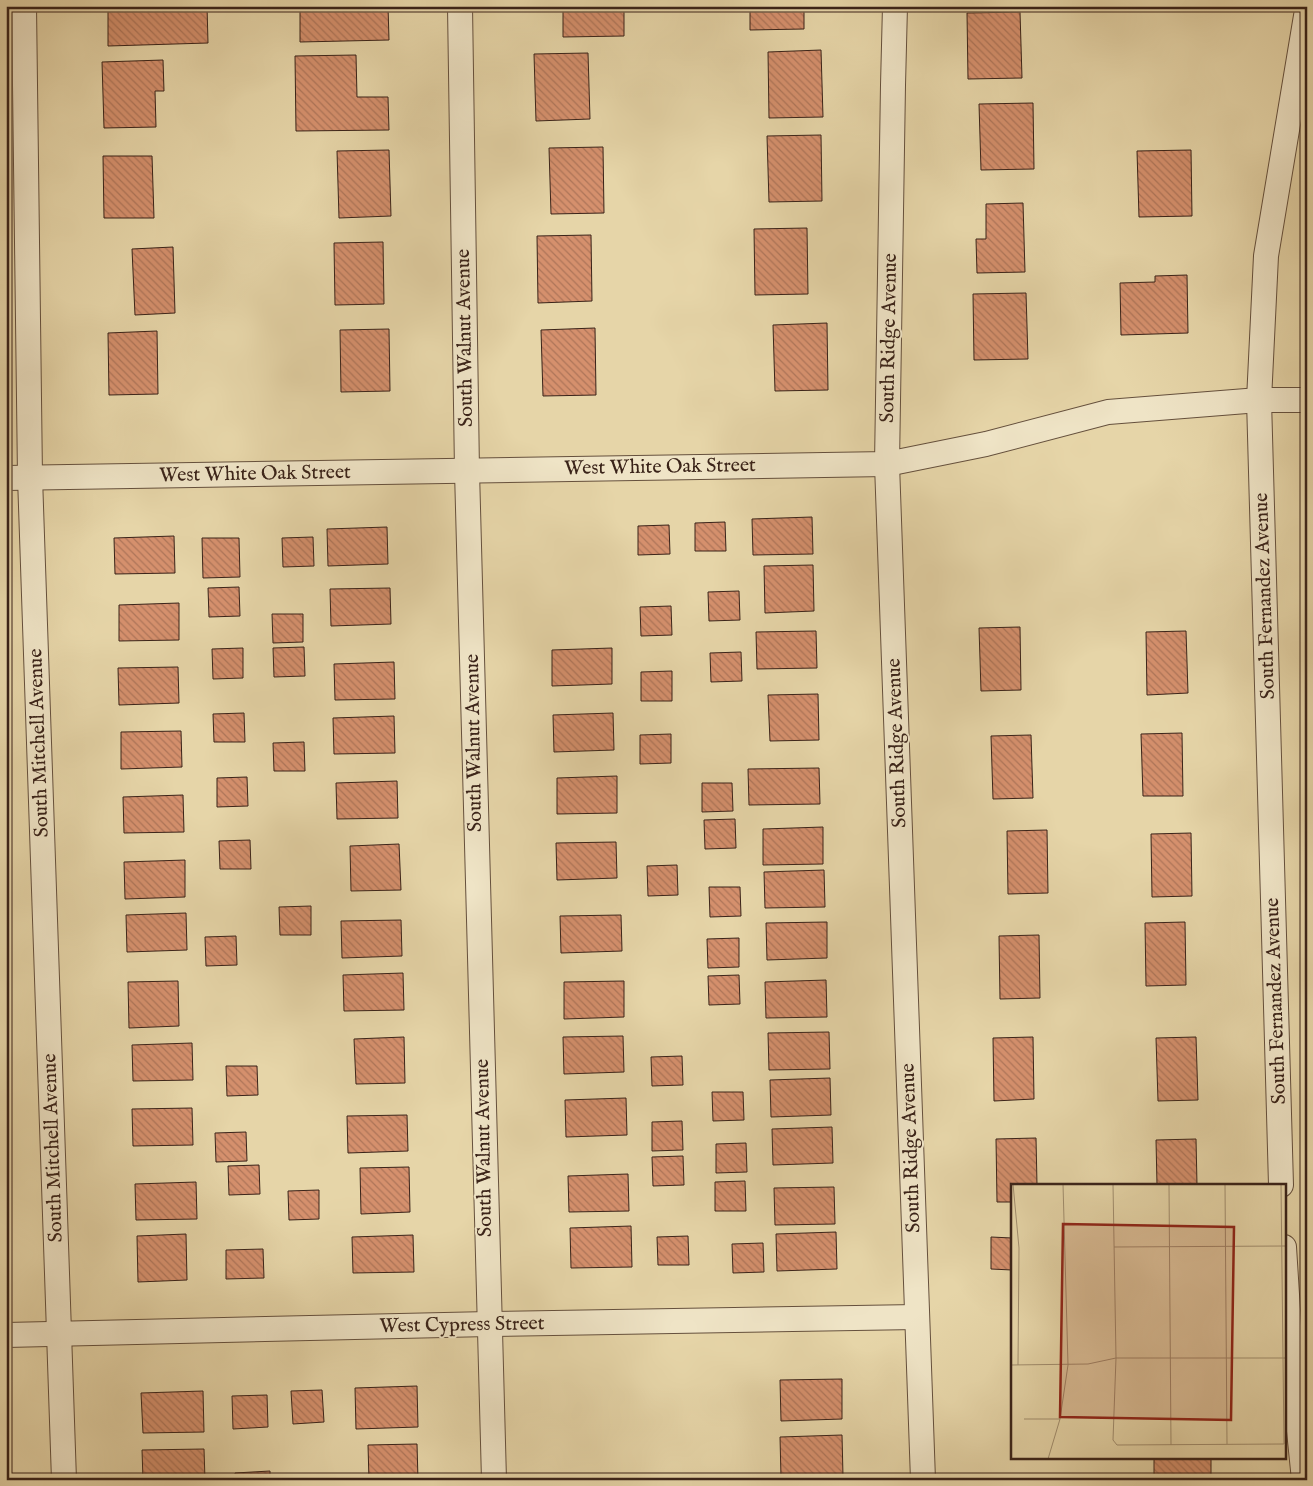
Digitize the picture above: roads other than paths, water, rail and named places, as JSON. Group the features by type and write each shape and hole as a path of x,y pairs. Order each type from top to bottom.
{"street":[{"name":"South Mitchell Avenue","path":"24,6 30,477 64,1480"},
{"name":"South Walnut Avenue","path":"460,6 467,471 494,1480"},
{"name":"South Ridge Avenue","path":"896,6 892,85 886,464 923,1480"},
{"name":"South Fernandez Avenue","path":"1281,1184 1260,400 1266,256 1282,150 1307,10"},
{"name":"West White Oak Street","path":"6,478 886,464 986,444 1108,412 1260,400 1307,400"},
{"path":"1286,1279 1290,1342 1304,1480"},
{"name":"West Cypress Street","path":"6,1335 917,1317"}]}
